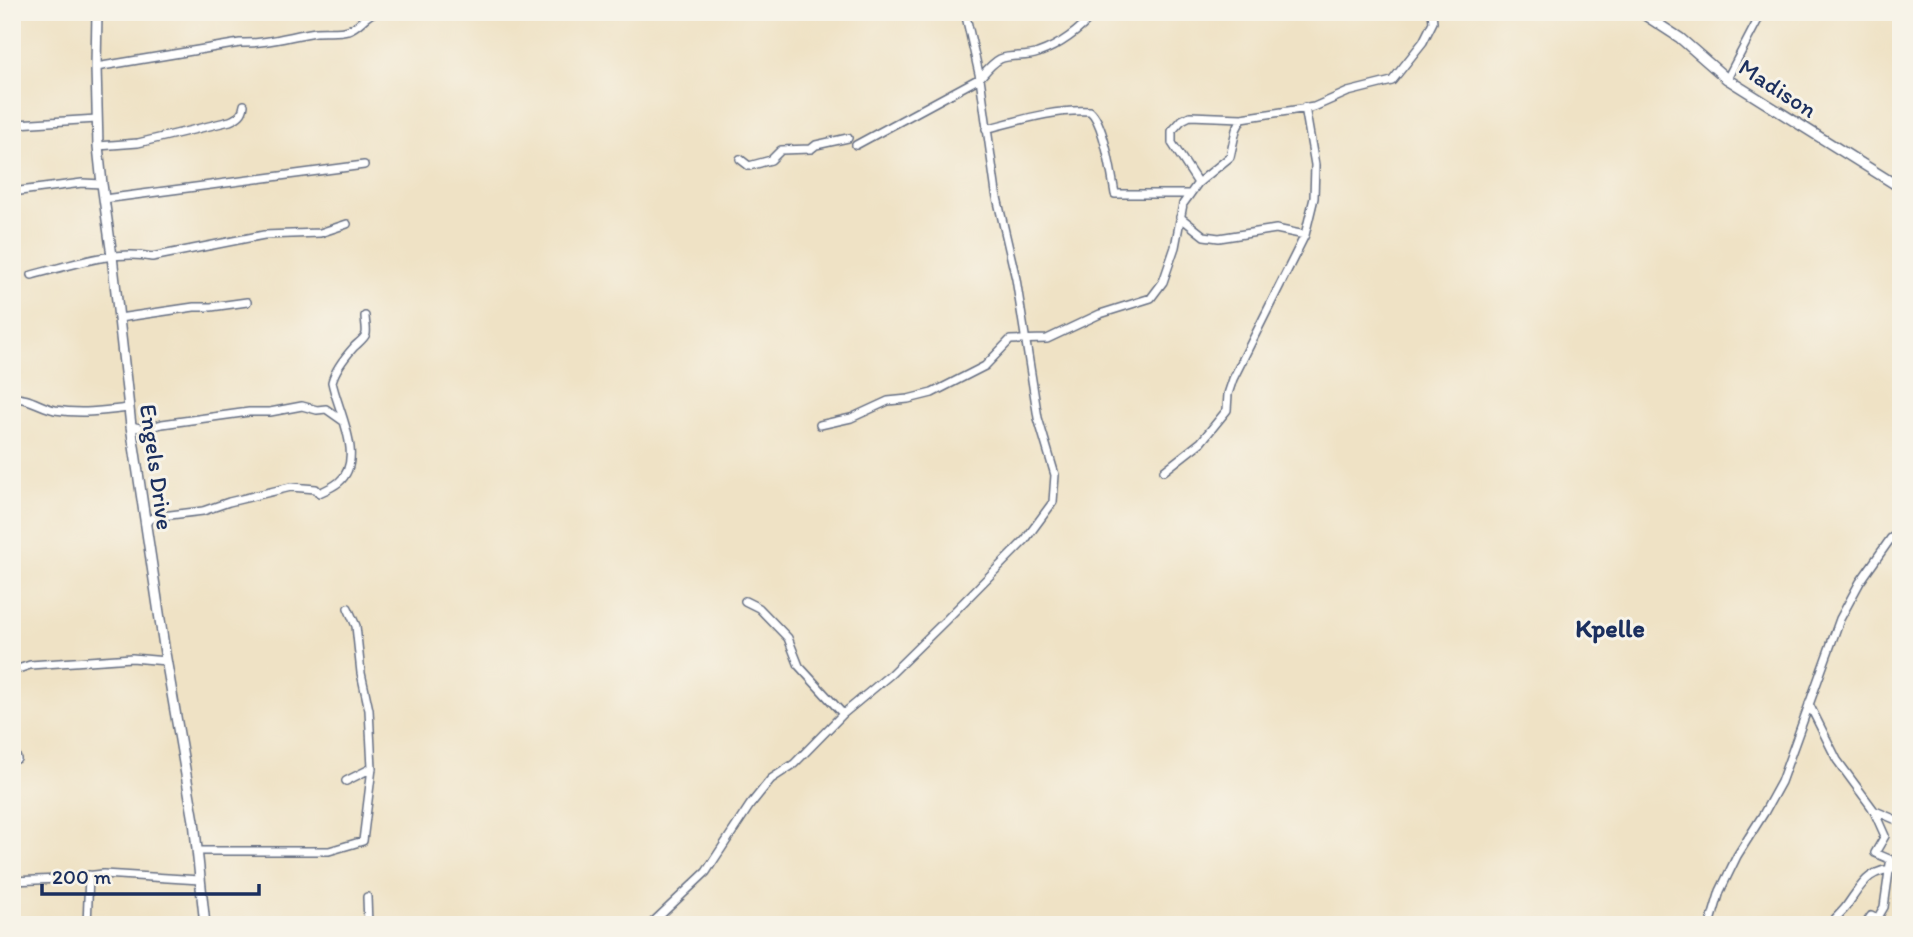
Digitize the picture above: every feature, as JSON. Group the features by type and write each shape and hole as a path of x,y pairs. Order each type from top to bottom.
{"street":[{"name":"Engels Drive","path":"97,12 97,119 102,184 131,426 166,660 194,821 205,925"},
{"path":"96,66 318,32 346,31 353,29 365,17 375,12"},
{"path":"650,925 706,872 771,779 794,764 843,714 891,674 1025,540 1053,502 1055,475 1038,418 1016,279 996,193 980,78 965,12"},
{"path":"856,145 980,78 1001,58 1036,54 1064,41 1096,12"},
{"path":"1198,183 1172,142 1172,131 1182,120 1190,116 1242,118 1314,107 1348,92 1392,81 1423,42 1433,22 1432,12"},
{"name":"Madison","path":"1640,12 1680,38 1727,79 1901,188"},
{"path":"1727,79 1762,12"},
{"path":"98,146 138,143 230,121 243,112 244,105"},
{"path":"1164,471 1201,442 1227,410 1233,379 1305,234 1314,198 1315,165 1305,107"},
{"path":"986,129 1035,115 1090,111 1097,118 1115,194 1190,194"},
{"path":"820,425 851,418 888,401 908,400 932,393 985,366 1010,340 1047,339 1100,314 1151,298 1163,282 1175,247 1183,204 1198,183 1230,157 1236,130 1242,118"},
{"path":"17,124 97,119"},
{"path":"740,159 748,166 756,165 771,160 781,150 811,149 816,145 848,138"},
{"path":"104,199 364,165"},
{"path":"12,192 82,183 102,184"},
{"path":"1180,217 1204,236 1219,238 1276,229 1305,234"},
{"path":"32,275 112,257 138,254 152,257 264,236 320,233 347,224"},
{"path":"119,318 247,302"},
{"path":"145,523 154,517 203,511 291,487 316,489 319,494 338,482 348,469 349,436 332,382 338,368 365,336 365,316"},
{"path":"12,398 33,400 60,411 88,413 129,408"},
{"path":"131,426 144,429 162,424 249,412 270,412 302,405 317,410 326,409 343,422"},
{"path":"1710,925 1720,891 1781,782 1828,650 1847,607 1860,582 1891,538 1901,531"},
{"path":"745,601 759,608 788,638 799,666 843,714"},
{"path":"197,851 329,851 363,842 372,768 369,710 360,673 356,626 348,608"},
{"path":"12,671 30,665 132,658 166,660"},
{"path":"1809,704 1837,760 1873,809 1885,836 1875,853 1890,864 1901,865"},
{"path":"12,744 17,759"},
{"path":"346,781 372,768"},
{"path":"1873,809 1901,822"},
{"path":"1830,925 1860,884 1890,864"},
{"path":"1865,925 1871,916 1877,919 1881,915 1890,864"},
{"path":"12,881 103,874 200,880"},
{"path":"87,925 89,875"},
{"path":"367,897 368,925"}],"district":[{"name":"Kpelle","path":"1610,628"}]}
